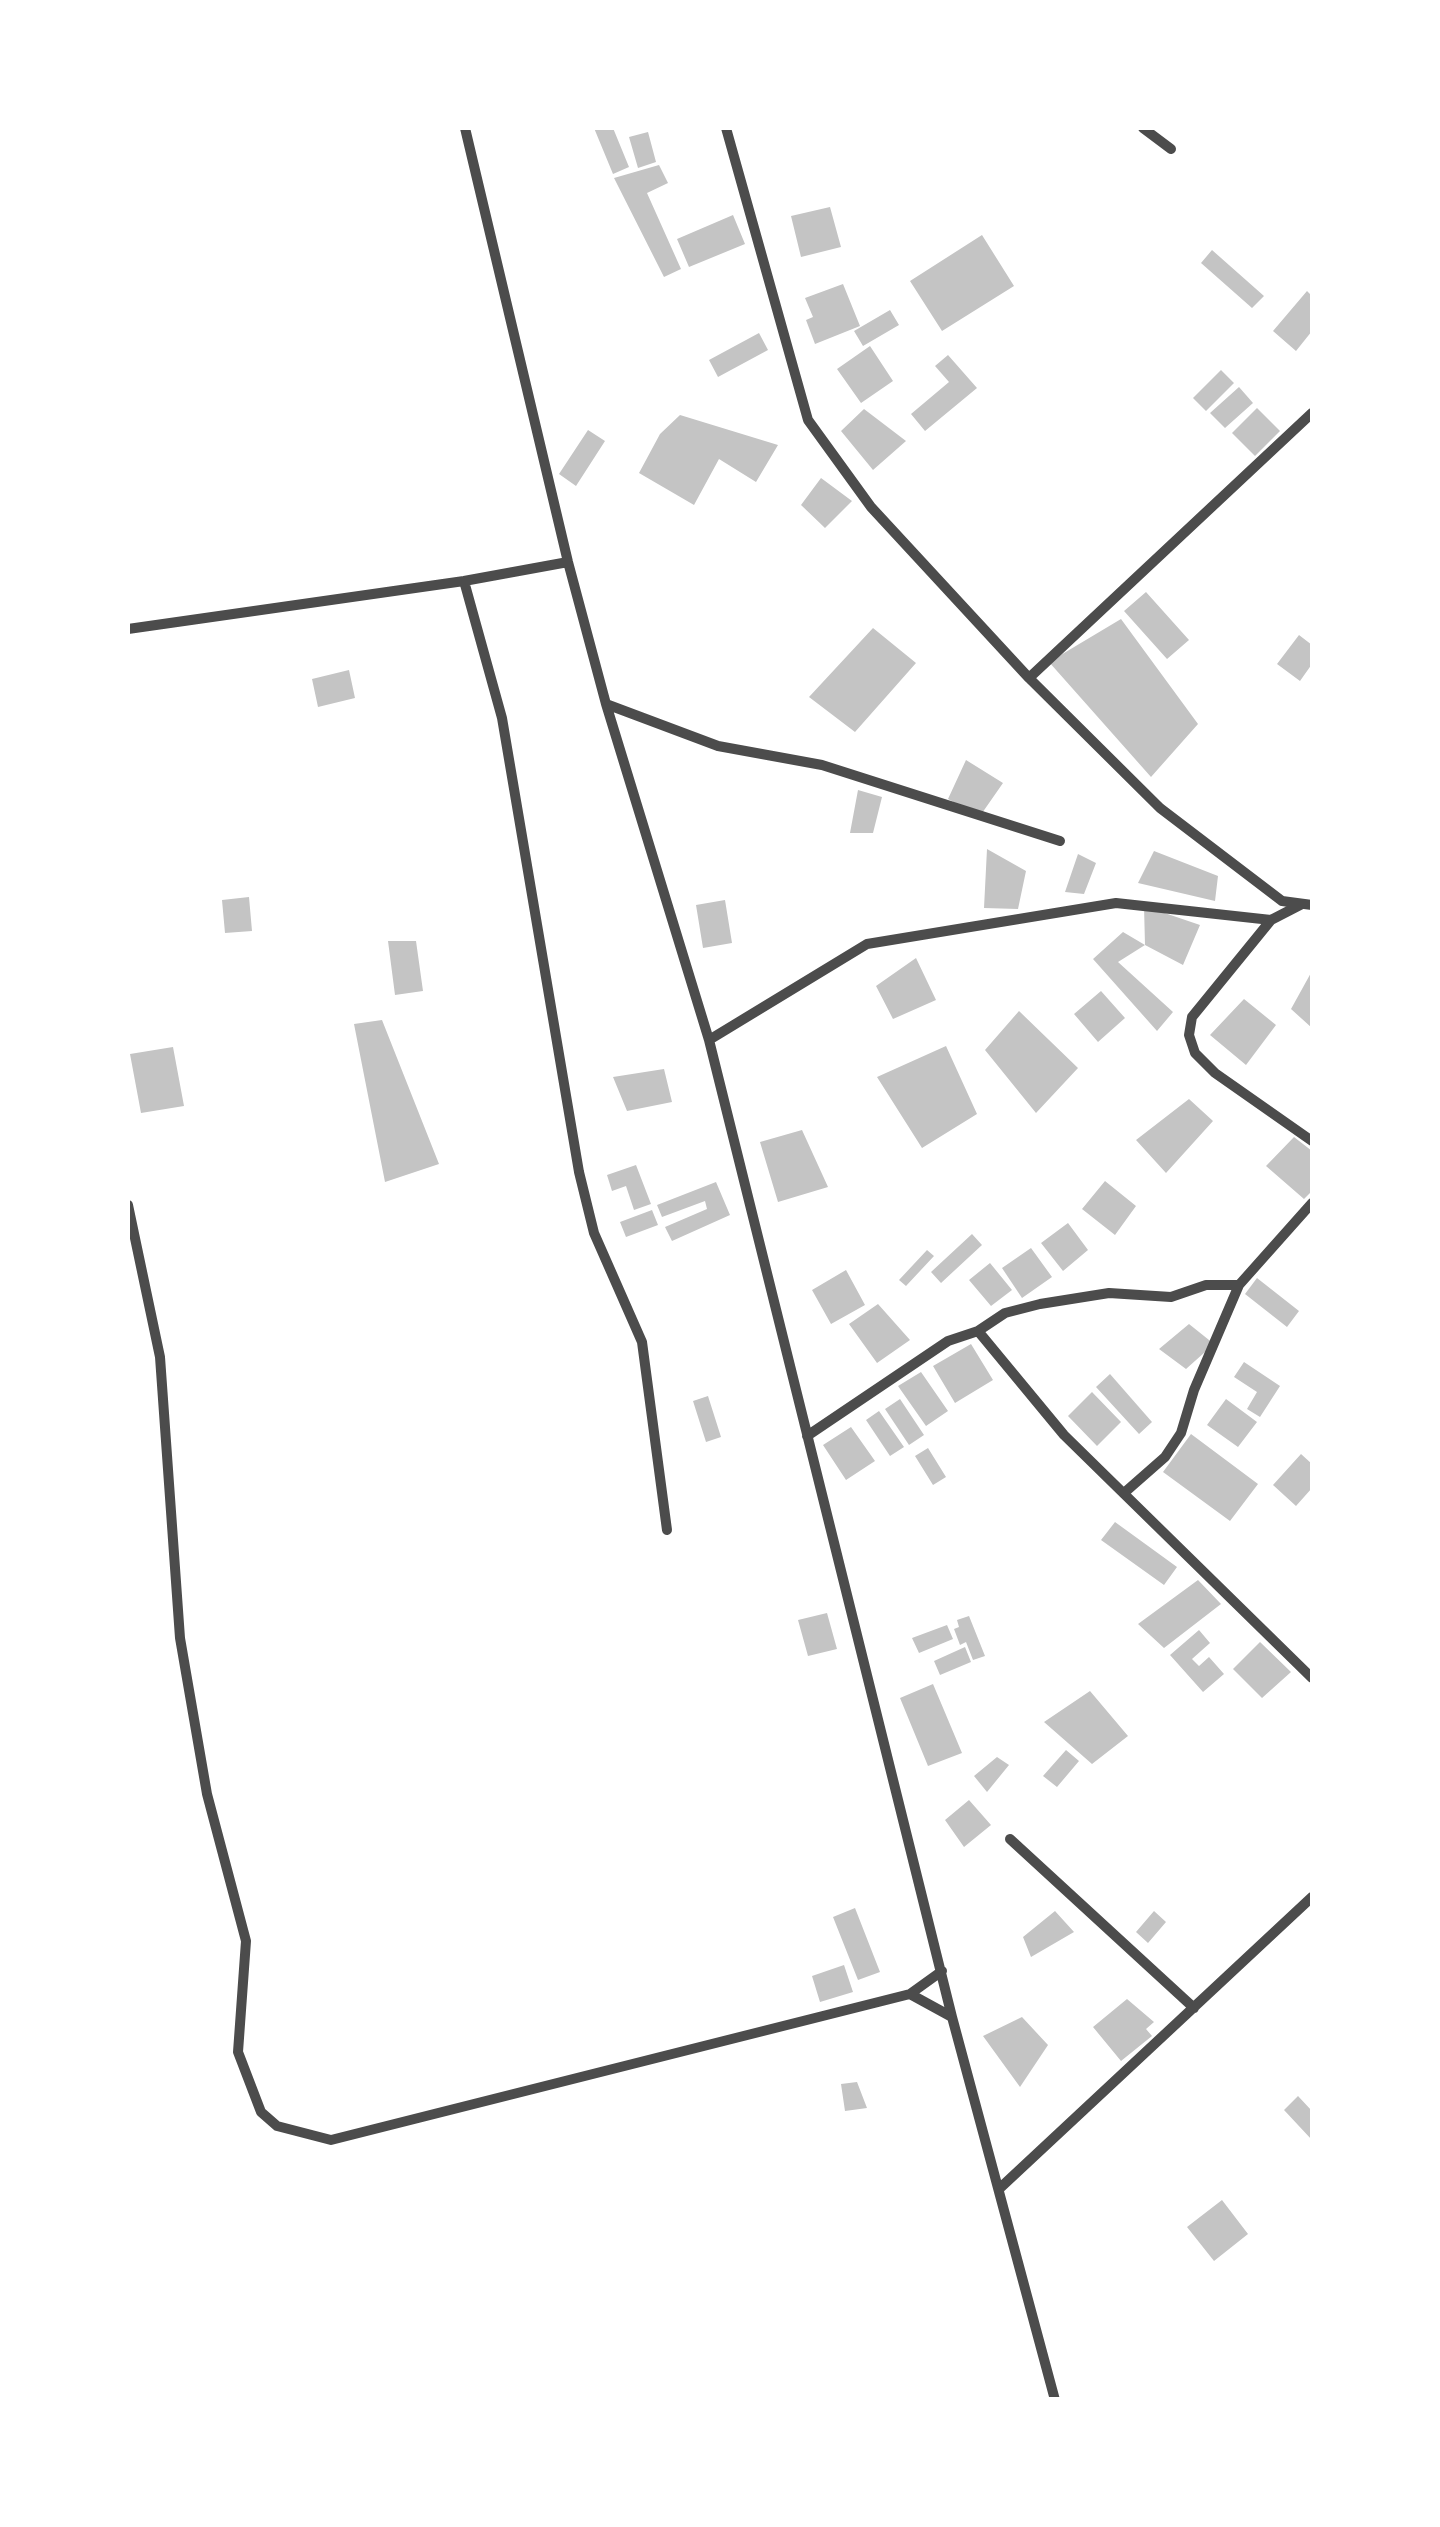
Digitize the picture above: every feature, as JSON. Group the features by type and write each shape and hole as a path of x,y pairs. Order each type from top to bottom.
{"street":[{"path":"465,128 568,562 606,704 709,1040 952,2017 1056,2400"},
{"path":"726,128 808,420 872,507 1029,678 1160,808 1282,901 1308,904"},
{"path":"1143,128 1171,149"},
{"path":"1029,678 1312,413"},
{"path":"128,630 568,562"},
{"path":"464,581 502,718 579,1172 594,1233 642,1342 666,1530"},
{"path":"606,704 718,746 822,765 1060,841"},
{"path":"709,1040 867,944 1116,903 1271,920"},
{"path":"1308,904 1271,920 1192,1018 1189,1036 1195,1053 1215,1073 1312,1141"},
{"path":"1124,1493 1164,1456 1181,1433 1194,1390 1239,1285 1312,1204"},
{"path":"128,1206 160,1357 180,1638 207,1794 246,1941 238,2052 262,2112 277,2126 331,2140 910,1994 942,1972"},
{"path":"807,1436 948,1341 978,1331 1005,1312 1109,1293 1171,1297 1206,1284 1239,1285"},
{"path":"978,1331 1064,1435 1312,1678"},
{"path":"1010,1839 1194,2008"},
{"path":"999,2189 1312,1898"},
{"path":"910,1994 952,2017"}],"building":[{"path":"594,128 613,128 629,167 613,174"},
{"path":"648,132 656,162 638,168 629,137"},
{"path":"659,165 668,183 647,193 681,269 664,277 614,178"},
{"path":"830,207 841,247 801,257 791,216"},
{"path":"733,215 745,244 689,267 677,239"},
{"path":"982,235 1014,286 942,331 910,281"},
{"path":"1212,250 1264,296 1252,308 1201,263"},
{"path":"843,284 860,326 815,344 806,320 813,317 805,298"},
{"path":"1307,291 1312,296 1312,331 1296,351 1273,331"},
{"path":"890,310 899,325 863,346 854,331"},
{"path":"759,333 768,350 718,377 709,360"},
{"path":"870,346 893,381 861,403 837,369"},
{"path":"948,355 977,388 925,431 911,414 949,382 935,366"},
{"path":"1221,370 1234,383 1206,411 1193,398"},
{"path":"1239,387 1253,403 1225,428 1210,413"},
{"path":"1257,408 1280,431 1255,456 1232,433"},
{"path":"864,409 906,441 873,470 841,431"},
{"path":"680,415 778,445 756,482 719,459 694,505 639,473 660,434"},
{"path":"588,430 605,441 576,486 559,474"},
{"path":"821,478 852,501 825,528 801,505"},
{"path":"1146,592 1189,640 1167,659 1124,611"},
{"path":"1121,619 1198,724 1151,777 1049,662"},
{"path":"873,628 916,663 855,732 809,697"},
{"path":"1299,635 1312,645 1312,664 1300,681 1277,664"},
{"path":"349,670 355,698 318,707 312,679"},
{"path":"966,760 1003,783 980,816 948,799"},
{"path":"858,790 882,797 873,833 850,833"},
{"path":"987,849 1026,871 1018,909 984,908"},
{"path":"1154,851 1218,876 1215,901 1138,883"},
{"path":"1078,854 1096,863 1084,894 1065,892"},
{"path":"249,897 252,931 225,933 222,900"},
{"path":"725,900 732,943 703,948 696,905"},
{"path":"1144,906 1200,925 1183,965 1145,945"},
{"path":"1123,932 1145,945 1118,962 1173,1012 1157,1031 1093,959"},
{"path":"388,941 416,941 423,991 395,995"},
{"path":"916,958 936,1000 893,1019 876,986"},
{"path":"1312,971 1312,1028 1291,1009"},
{"path":"1101,991 1125,1018 1098,1042 1074,1014"},
{"path":"1244,999 1276,1025 1246,1065 1210,1035"},
{"path":"1019,1011 1078,1068 1036,1113 985,1050"},
{"path":"382,1020 439,1164 385,1182 354,1024"},
{"path":"946,1046 977,1114 922,1148 877,1077"},
{"path":"173,1047 184,1106 141,1113 130,1054"},
{"path":"664,1069 672,1102 627,1111 613,1077"},
{"path":"1189,1099 1213,1121 1166,1173 1136,1140"},
{"path":"802,1130 828,1187 778,1202 760,1142"},
{"path":"1294,1137 1312,1151 1312,1191 1304,1199 1266,1166"},
{"path":"636,1165 651,1204 634,1210 626,1186 612,1191 607,1175"},
{"path":"1105,1181 1136,1206 1115,1235 1082,1209"},
{"path":"716,1182 730,1215 672,1241 665,1227 707,1209 705,1201 662,1217 657,1205"},
{"path":"652,1210 658,1225 626,1237 620,1222"},
{"path":"1068,1223 1088,1250 1063,1271 1041,1243"},
{"path":"972,1234 982,1245 941,1283 931,1272"},
{"path":"1031,1248 1052,1277 1022,1298 1002,1268"},
{"path":"927,1250 934,1256 906,1286 899,1280"},
{"path":"990,1263 1012,1290 991,1306 969,1280"},
{"path":"846,1270 865,1305 831,1324 812,1290"},
{"path":"1257,1278 1299,1311 1287,1327 1245,1294"},
{"path":"878,1304 910,1340 877,1363 849,1324"},
{"path":"1189,1324 1214,1344 1186,1369 1159,1349"},
{"path":"971,1344 993,1380 955,1403 933,1366"},
{"path":"1244,1362 1280,1386 1260,1417 1247,1409 1257,1392 1234,1377"},
{"path":"921,1372 948,1411 926,1426 898,1386"},
{"path":"1110,1374 1152,1422 1139,1434 1096,1387"},
{"path":"1092,1392 1121,1422 1097,1446 1068,1416"},
{"path":"708,1396 721,1437 706,1442 693,1401"},
{"path":"900,1399 924,1435 909,1445 885,1409"},
{"path":"1226,1399 1257,1422 1238,1447 1207,1425"},
{"path":"879,1411 904,1447 890,1456 866,1420"},
{"path":"851,1427 875,1461 846,1480 823,1445"},
{"path":"1191,1434 1258,1484 1230,1521 1163,1472"},
{"path":"928,1448 946,1477 933,1485 915,1456"},
{"path":"1301,1454 1312,1464 1312,1488 1296,1506 1273,1485"},
{"path":"1115,1522 1177,1567 1164,1585 1101,1540"},
{"path":"1198,1580 1221,1604 1164,1648 1138,1624"},
{"path":"827,1613 837,1649 808,1656 798,1620"},
{"path":"969,1616 985,1656 973,1660 966,1642 960,1645 954,1629 959,1627 957,1620"},
{"path":"947,1625 953,1639 919,1653 912,1638"},
{"path":"1199,1630 1210,1643 1192,1659 1199,1666 1209,1657 1224,1674 1203,1692 1170,1655"},
{"path":"1260,1642 1291,1672 1262,1698 1233,1669"},
{"path":"965,1647 971,1662 940,1675 934,1661"},
{"path":"933,1684 962,1753 928,1766 900,1698"},
{"path":"1090,1691 1128,1736 1092,1764 1044,1722"},
{"path":"1066,1750 1079,1761 1057,1787 1043,1776"},
{"path":"997,1757 1009,1765 987,1792 974,1776"},
{"path":"969,1800 991,1825 964,1847 945,1820"},
{"path":"855,1908 880,1972 858,1980 833,1917"},
{"path":"1055,1911 1074,1932 1031,1957 1023,1937"},
{"path":"1154,1911 1166,1922 1148,1943 1136,1932"},
{"path":"844,1965 853,1992 820,2002 812,1976"},
{"path":"1127,1999 1154,2022 1146,2029 1152,2036 1121,2061 1093,2027"},
{"path":"1022,2017 1048,2045 1020,2087 983,2036"},
{"path":"857,2082 867,2108 845,2111 841,2084"},
{"path":"1298,2096 1312,2111 1312,2140 1284,2110"},
{"path":"1222,2200 1248,2234 1214,2261 1187,2227"}]}
